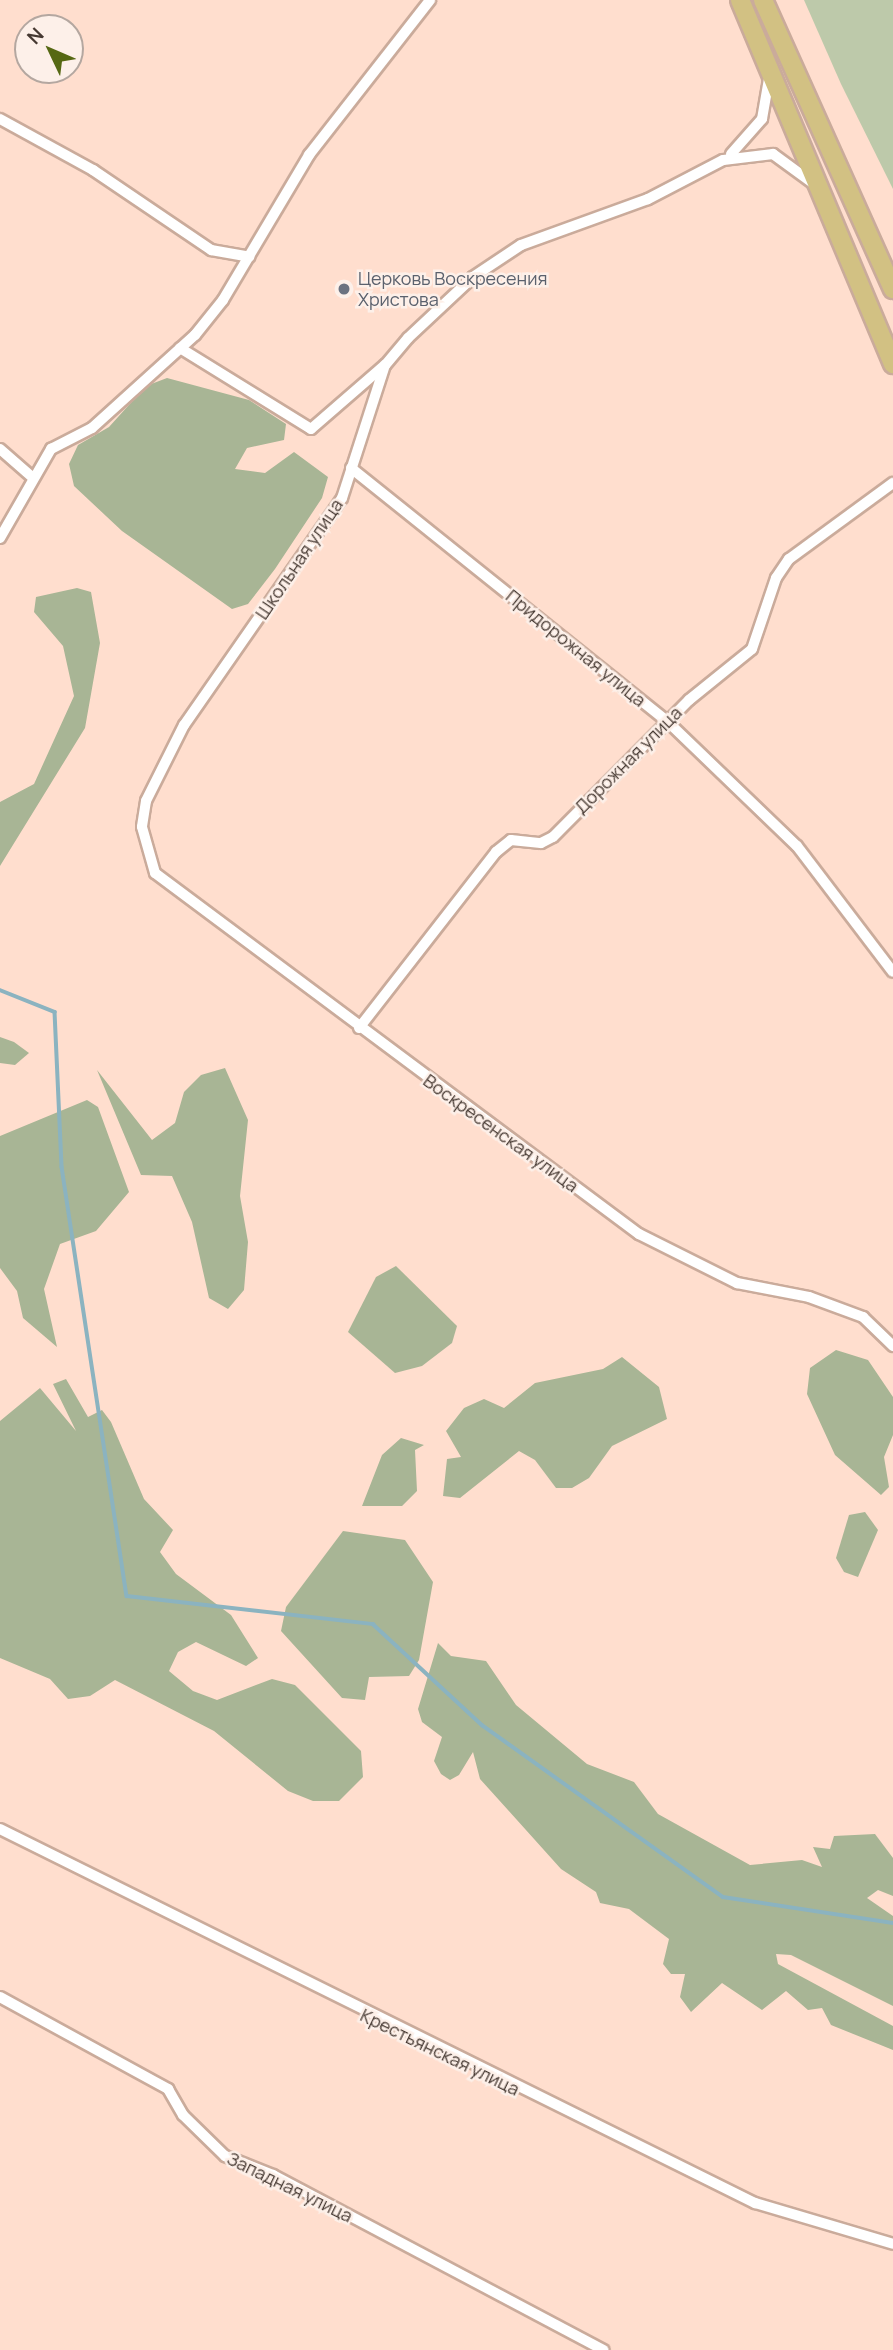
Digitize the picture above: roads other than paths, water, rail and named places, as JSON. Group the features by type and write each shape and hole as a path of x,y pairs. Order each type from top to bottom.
{"main road":[{"path":"740,0 814,184 893,364"},
{"path":"763,0 893,289"}],"street":[{"path":"0,538 31,476 51,449 92,428 180,348 223,300 309,155 430,0"},
{"path":"723,160 762,119 769,74"},
{"path":"0,118 93,170 211,250 249,257"},
{"name":"Школьная улица","path":"146,854 146,801 184,725 342,498 385,365 474,276 521,245 648,199 723,160 758,151 773,154 814,184"},
{"path":"180,348 311,429 385,365"},
{"path":"0,449 31,476"},
{"name":"Придорожная улица","path":"351,468 667,721 797,846 893,972"},
{"name":"Дорожная улица","path":"359,1028 496,852 511,840 541,843 552,836 667,721 752,649 776,578 789,559 893,483"},
{"name":"Воскресенская улица","path":"146,854 155,873 359,1028 639,1234 737,1283 809,1297 863,1317 893,1346"},
{"name":"Крестьянская улица","path":"0,1829 755,2203 893,2244"},
{"name":"Западная улица","path":"0,1997 168,2089 183,2115 225,2156 273,2175 603,2350"}],"waterway":[{"path":"0,990 55,1012 62,1167 127,1596 373,1624 482,1725 723,1897 893,1923"}],"place":[{"name":"Церковь Воскресения Христова","path":"344,289"}]}
